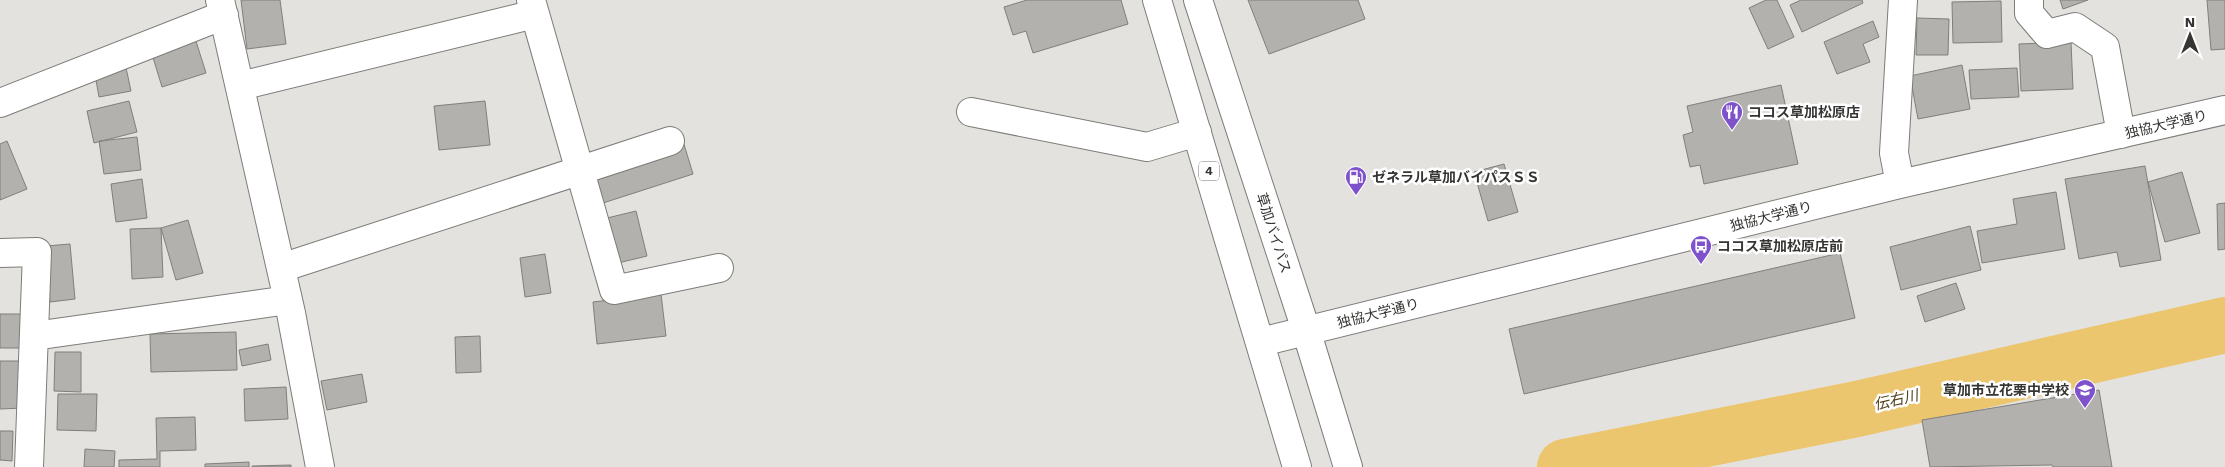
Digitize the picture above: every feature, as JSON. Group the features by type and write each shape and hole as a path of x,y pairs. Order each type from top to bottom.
{"main road":[{"name":"4","path":"1157,0 1298,467"},
{"name":"草加バイパス","path":"1198,0 1306,330 1347,464"},
{"path":"1900,184 1894,153 1903,0"},
{"path":"2029,0 2029,13 2047,34 2075,27 2105,47 2121,134"},
{"path":"0,103 222,7 288,300 320,467"},
{"path":"240,86 533,7 614,290 719,268"},
{"name":"独協大学通り","path":"1261,342 1900,184 2225,110"},
{"path":"970,112 1147,146 1197,132"},
{"path":"281,268 670,141"},
{"path":"0,253 38,252 29,467"},
{"path":"34,336 288,300"}],"building":[{"path":"241,0 280,0 286,44 247,49"},
{"path":"1027,0 1121,0 1128,24 1033,53 1026,31 1013,35 1004,7"},
{"path":"1248,0 1358,0 1365,19 1269,54"},
{"path":"1766,0 1777,0 1794,37 1768,49 1749,8"},
{"path":"1801,0 1862,0 1863,3 1802,32 1790,5"},
{"path":"2060,0 2088,0 2063,9"},
{"path":"2207,0 2225,0 2225,49 2211,50"},
{"path":"2001,1 2002,42 1953,43 1952,2"},
{"path":"1917,18 1949,19 1948,55 1916,55"},
{"path":"1873,21 1879,37 1863,44 1870,62 1837,74 1824,42"},
{"path":"195,38 206,73 162,87 151,51"},
{"path":"2071,42 2073,89 2021,91 2019,44"},
{"path":"125,63 131,91 99,97 94,69"},
{"path":"1962,65 1970,109 1918,119 1910,76"},
{"path":"2017,68 2019,97 1971,99 1969,70"},
{"path":"1781,85 1798,164 1704,184 1700,165 1690,167 1683,135 1693,132 1687,106"},
{"path":"129,101 137,132 94,143 87,111"},
{"path":"485,101 490,145 439,150 434,106"},
{"path":"137,137 141,170 104,174 99,141"},
{"path":"7,141 27,189 0,200 0,144"},
{"path":"683,141 693,174 600,204 590,171"},
{"path":"1504,164 1518,212 1488,221 1474,172"},
{"path":"2145,166 2161,260 2120,267 2117,252 2079,259 2065,179"},
{"path":"2182,172 2200,233 2165,242 2148,182"},
{"path":"142,179 147,218 116,222 111,184"},
{"path":"2056,192 2065,249 1982,263 1977,231 2017,224 2013,199"},
{"path":"2225,203 2225,249 2218,250 2217,204"},
{"path":"636,211 647,256 614,264 603,219"},
{"path":"188,220 203,273 176,280 161,228"},
{"path":"1970,226 1981,270 1901,290 1890,247"},
{"path":"161,228 163,277 132,279 130,229"},
{"path":"70,244 75,299 50,302 46,246"},
{"path":"1840,253 1855,318 1524,394 1509,329"},
{"path":"545,254 551,293 525,297 520,258"},
{"path":"1956,283 1965,309 1925,322 1917,296"},
{"path":"661,294 666,336 597,344 593,302"},
{"path":"0,314 24,314 24,348 0,348"},
{"path":"236,332 237,370 151,372 150,334"},
{"path":"480,336 481,372 456,373 455,337"},
{"path":"268,344 271,360 242,366 239,350"},
{"path":"55,352 81,352 81,392 54,391"},
{"path":"0,361 22,361 24,408 0,409"},
{"path":"362,374 367,402 327,410 321,381"},
{"path":"286,387 288,419 245,421 244,389"},
{"path":"2099,390 2112,467 2053,467 2052,465 1930,467 1922,420"},
{"path":"58,394 97,394 96,431 57,430"},
{"path":"195,417 196,450 160,451 160,467 119,467 119,460 157,459 156,418"},
{"path":"0,431 13,431 12,461 0,460"},
{"path":"85,449 115,451 114,467 84,467"},
{"path":"249,462 249,467 205,467 205,464"},
{"path":"291,465 291,467 252,467 252,466"}],"waterway":[{"name":"伝右川","path":"1565,467 1857,409 2225,325"}],"place":[{"name":"ココス草加松原店","path":"1732,131"},
{"name":"ゼネラル草加バイパスＳＳ","path":"1356,196"},
{"name":"ココス草加松原店前","path":"1701,265"},
{"name":"草加市立花栗中学校","path":"2085,409"}]}
